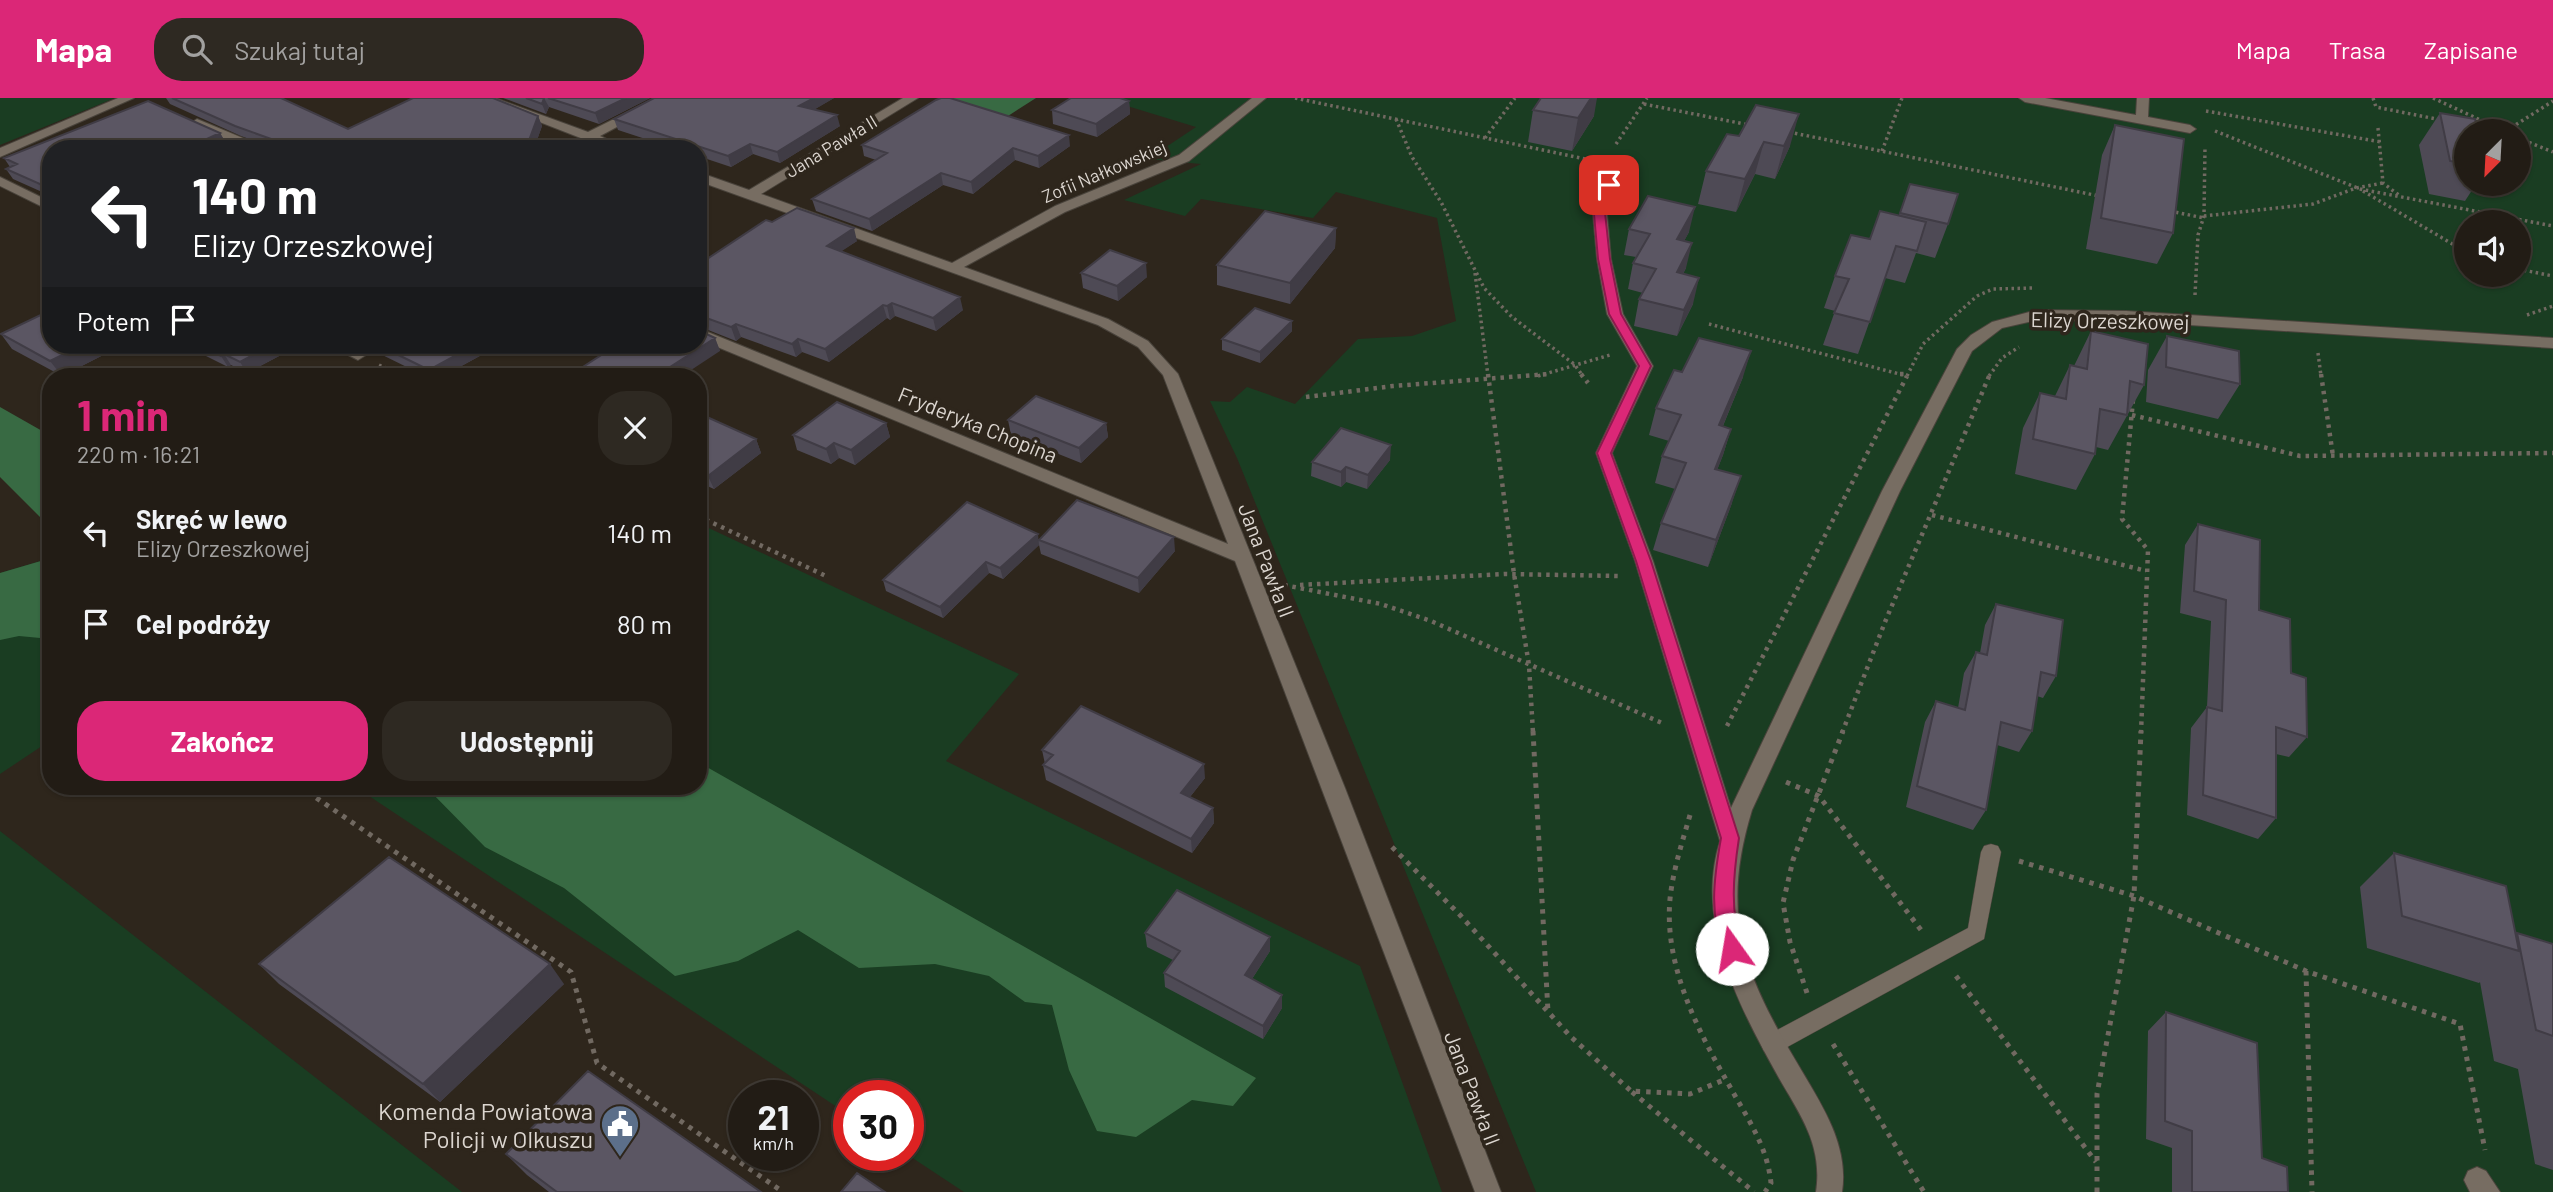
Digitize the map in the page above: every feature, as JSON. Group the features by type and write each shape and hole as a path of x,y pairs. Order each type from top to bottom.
{"street":[{"path":"0,153 128,98"},
{"path":"484,98 597,140"},
{"path":"589,137 666,98"},
{"name":"Jana Pawła II","path":"751,194 912,98"},
{"name":"Zofii Nałkowskiej","path":"954,267 1060,209 1184,158 1260,98"},
{"path":"2025,98 2190,129"},
{"path":"2142,119 2143,98"},
{"path":"181,116 236,140"},
{"name":"Elizy Orzeszkowej","path":"1613,165 1599,203 1604,259 1615,314 1645,366 1604,453 1649,577 1730,838"},
{"name":"Jana Pawła II","path":"707,179 1103,322 1143,344 1170,374 1334,788 1488,1192"},
{"path":"0,181 42,202"},
{"name":"Elizy Orzeszkowej","path":"1829,1192 1832,1164 1811,1110 1748,999 1725,923 1723,878 1730,838 1891,491 1965,349 1976,338 1997,325 2037,315 2126,316 2553,343"},
{"name":"Fryderyka Chopina","path":"707,338 1240,556"}],"lane":[{"path":"1772,1044 1977,933 1991,852"}],"path":[{"path":"1295,98 1613,165 1625,129 1638,117 1647,98"},
{"path":"1485,138 1515,98"},
{"path":"1882,151 1902,98"},
{"path":"2373,98 2376,107 2451,122"},
{"path":"2433,98 2478,119"},
{"path":"2524,119 2553,102"},
{"path":"1644,104 1750,125"},
{"path":"2194,108 2381,142"},
{"path":"2206,111 2206,119"},
{"path":"1396,119 1400,133 1470,257 1475,273 1514,574 1529,665 1548,1012"},
{"path":"2206,127 2358,188 2454,245"},
{"path":"2378,128 2383,183"},
{"path":"1776,130 2110,198"},
{"path":"2195,295 2198,235 2204,217 2206,138"},
{"path":"2531,144 2553,154"},
{"path":"2163,209 2204,217 2313,204 2358,188 2383,183 2401,197"},
{"path":"2358,188 2553,226"},
{"path":"2531,272 2553,276"},
{"path":"1475,273 1484,288 1512,317 1574,364 1588,383"},
{"path":"1709,324 1743,333"},
{"path":"1924,1192 1818,1019 1804,987 1790,942 1783,903 1790,871 1885,622 1990,374 2002,358 2021,345"},
{"path":"2317,345 2333,456"},
{"path":"2305,351 2318,352"},
{"path":"1306,397 1365,387 1441,385 1540,376 1611,354"},
{"path":"2096,1192 2097,1094 2134,896 2148,550 2122,519 2133,399"},
{"path":"2132,415 2300,456 2553,453"},
{"path":"1932,515 2146,571"},
{"path":"707,520 826,576"},
{"path":"1649,577 1514,574 1283,585 1381,604 1431,621 1699,740"},
{"path":"312,795 571,972 597,1063 783,1192"},
{"path":"1389,844 1460,915 1571,1037 1631,1091 1754,1192"},
{"path":"1991,852 2134,896 2306,971 2460,1024 2484,1149 2492,1157"},
{"path":"2306,971 2312,1192"},
{"path":"1631,1091 1689,1094 1726,1079"}],"green space":[{"path":"0,98 115,98 0,145"},
{"path":"951,98 1036,98 1008,116"},
{"path":"1101,98 2553,98 2553,1192 1536,1192 1237,458 1210,401 1230,402 1247,387 1295,404 1358,339 1412,336 1456,321 1437,218 1336,192 1313,218 1201,199 1185,216 1124,200 1201,164 1148,159 1196,127"},
{"path":"0,407 42,431 42,519 0,477"},
{"path":"707,527 1019,674 946,761 1360,966 1442,1192 964,1192 924,1166 924,1080 833,1080 833,1104 819,1095 819,1080 796,1080 368,795 707,795"},
{"path":"42,561 42,746 0,774 0,573"},
{"path":"42,561 42,638 19,636 0,640 0,573"},
{"path":"707,767 1256,1078 1233,1106 1192,1100 1136,1137 1097,1131 1069,1070 1052,1005 1025,1002 989,976 935,964 859,968 798,930 738,961 675,976 564,888 485,847 434,795 707,795"},
{"path":"0,831 462,1192 0,1192"}],"building":[{"path":"172,98 281,98 348,129 413,98 493,98 538,116 529,140 274,140"},
{"path":"526,98 544,98 542,104"},
{"path":"548,98 626,98 595,113"},
{"path":"654,98 814,98 799,106 837,115 777,152 750,144 728,156 707,149 707,140 679,140 614,119"},
{"path":"941,98 950,98 1069,135 1038,156 1013,148 971,182 941,173 869,219 812,199 887,153 862,145"},
{"path":"1071,98 1120,98 1129,101 1096,124 1052,110"},
{"path":"1541,98 1591,98 1578,118 1533,110"},
{"path":"148,101 220,133 205,140 49,140"},
{"path":"1756,105 1799,114 1784,146 1764,142 1745,179 1706,171 1727,134 1739,136"},
{"path":"2440,113 2475,119 2454,119 2454,162 2450,161"},
{"path":"2115,125 2184,139 2173,233 2101,218"},
{"path":"42,143 42,185 6,169 17,164 4,158"},
{"path":"1910,184 1958,194 1948,224 1900,213"},
{"path":"1648,196 1695,207 1677,239 1692,243 1677,272 1699,278 1684,310 1639,299 1656,269 1633,263 1650,234 1629,229"},
{"path":"797,208 854,228 827,246 960,297 933,318 892,303 883,305 825,349 798,339 792,344 736,324 731,327 707,318 707,259 766,220 772,222"},
{"path":"1265,211 1336,228 1290,283 1217,265"},
{"path":"1880,211 1926,222 1917,251 1896,246 1870,322 1834,313 1849,279 1835,276 1851,235 1870,239"},
{"path":"1110,250 1146,263 1117,286 1081,273"},
{"path":"1255,308 1292,321 1260,352 1222,339"},
{"path":"42,314 42,354 64,354 50,361 1,334"},
{"path":"2091,331 2148,344 2144,385 2130,381 2127,415 2100,409 2095,454 2033,439 2040,393 2066,399 2070,365 2087,369"},
{"path":"707,334 715,338 707,343"},
{"path":"2167,336 2239,351 2240,384 2166,367"},
{"path":"1699,338 1751,351 1719,425 1731,429 1715,469 1741,476 1716,540 1661,523 1686,463 1662,456 1681,415 1656,408 1674,370 1682,372"},
{"path":"224,354 255,354 240,362"},
{"path":"396,354 458,354 433,368 425,368"},
{"path":"603,354 690,354 668,368 581,368"},
{"path":"1036,396 1106,423 1079,448 1008,420"},
{"path":"837,402 886,423 851,450 834,443 826,449 793,435"},
{"path":"707,417 756,439 708,476"},
{"path":"1341,428 1391,445 1368,475 1346,467 1341,472 1312,462"},
{"path":"1077,500 1174,537 1138,578 1039,540"},
{"path":"967,502 1038,534 1000,568 986,562 940,607 883,580"},
{"path":"2198,524 2260,540 2259,610 2290,619 2291,673 2306,678 2307,737 2276,727 2276,818 2203,795 2207,707 2222,711 2226,600 2194,591"},
{"path":"1996,604 2063,620 2056,676 2041,672 2032,731 2001,722 1986,810 1917,786 1936,701 1965,710 1976,652 1987,655"},
{"path":"1081,706 1204,764 1181,793 1213,808 1191,839 1043,765 1053,755 1042,750"},
{"path":"2394,853 2506,886 2519,951 2402,916"},
{"path":"389,857 550,964 423,1084 259,964"},
{"path":"1177,890 1270,937 1245,975 1282,995 1263,1026 1164,973 1180,951 1145,933"},
{"path":"2517,933 2553,944 2553,1036 2536,1030"},
{"path":"2166,1012 2257,1043 2262,1158 2287,1167 2288,1192 2192,1192 2192,1131 2165,1121"},
{"name":"Komenda Powiatowa Policji w Olkuszu","path":"588,1071 761,1192 557,1192 506,1154"},
{"path":"857,1173 885,1192 841,1192"}],"place":[{"name":"Komenda Powiatowa Policji w Olkuszu","path":"620,1158"}],"route":[{"path":"1609,185 1599,203 1604,259 1615,314 1645,366 1604,453 1644,561 1730,838 1723,878 1725,923 1732,949"}]}
